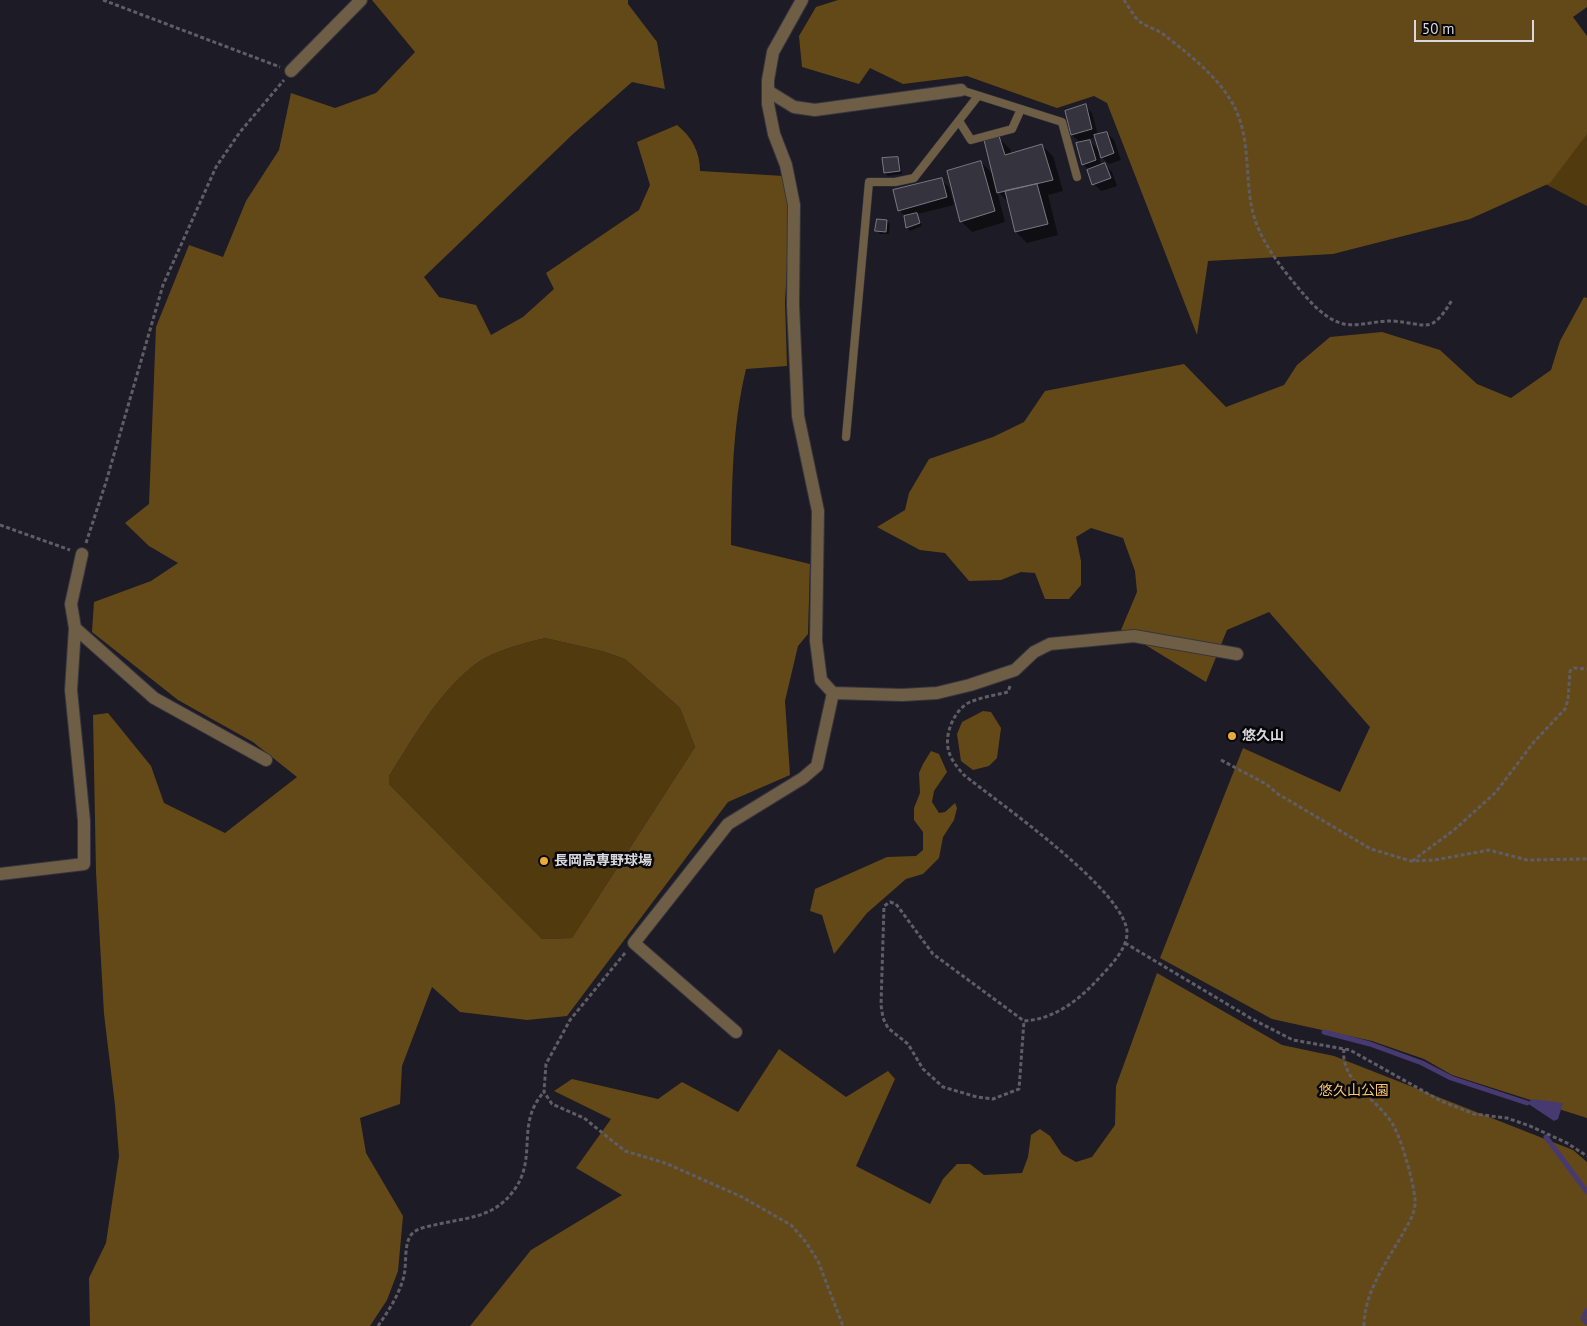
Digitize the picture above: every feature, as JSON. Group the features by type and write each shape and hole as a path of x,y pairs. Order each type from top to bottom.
{"street":[{"path":"291,71 362,0"},
{"path":"802,0 773,52 768,104 774,134 786,165 794,205 793,305 798,416 818,510 816,641 821,680 833,693 902,695 937,693 970,685 1015,670 1034,652 1050,644 1134,636 1237,654"},
{"path":"768,91 794,107 815,110 961,90"},
{"path":"0,874 84,864 84,821 71,690 75,628 71,604 82,554"},
{"path":"75,628 154,698 266,760"},
{"path":"736,1032 634,943 728,824 803,778 816,766 833,693"}],"lane":[{"path":"961,90 1062,122 1077,177"},
{"path":"846,437 868,182 895,182 914,178 978,96"},
{"path":"959,121 971,140 1012,129 1021,109"}],"path":[{"path":"0,525 82,554 106,482 163,285 216,167 240,132 291,71 103,0"},
{"path":"1124,0 1138,20 1161,33 1210,74 1228,96 1242,123 1248,155 1252,211 1258,227 1283,270 1312,304 1329,317 1344,324 1388,321 1419,326 1434,324 1441,318 1452,300"},
{"path":"1411,861 1454,830 1496,792 1533,743 1565,709 1568,700 1570,671 1574,668 1587,669"},
{"path":"1015,670 1008,692 968,703 956,714 948,730 948,748 953,762 964,775 1031,827 1087,875 1106,895 1124,920 1127,933 1125,943 1115,960 1085,994 1058,1012 1041,1020 1024,1020 933,954 896,904 890,902 884,906 881,1005 883,1018 888,1028 908,1044 923,1069 943,1087 977,1097 994,1099 1019,1089 1024,1020"},
{"path":"1221,760 1266,784 1278,794 1371,849 1411,861 1435,860 1489,850 1527,860 1587,859"},
{"path":"378,1326 392,1306 404,1275 408,1243 412,1233 423,1227 490,1213 511,1194 524,1175 531,1110 544,1092 546,1064 570,1020 634,943"},
{"path":"1125,943 1252,1019 1293,1040 1344,1049 1374,1062 1441,1100 1474,1114 1507,1118 1530,1126 1567,1143 1587,1156"},
{"path":"1344,1049 1344,1065 1359,1086 1385,1114 1396,1132 1415,1200 1412,1218 1369,1296 1364,1326"},
{"path":"544,1092 552,1104 584,1118 625,1151 665,1162 742,1198 791,1225 805,1241 818,1261 843,1326"}],"shaded area":[{"path":"1587,83 1587,206 1532,177"},
{"name":"長岡高専野球場","path":"545,638 602,651 625,659 680,708 695,747 572,938 542,939 389,784 389,776 417,732 448,690 460,678 473,666 489,656"},
{"path":"1533,1099 1563,1103 1558,1119 1554,1121 1527,1103"}],"green space":[{"path":"372,0 628,0 628,4 657,42 665,89 632,82 573,134 424,277 439,297 476,305 491,335 523,317 554,289 546,273 639,210 650,185 637,142 677,125 691,140 697,151 700,171 784,176 790,215 785,302 787,366 746,369 735,434 731,545 810,564 808,634 798,646 785,701 790,775 728,802 567,1016 527,1020 460,1012 432,987 402,1066 400,1104 360,1118 366,1153 403,1216 398,1271 387,1300 370,1326 90,1326 89,1278 106,1243 119,1156 104,1014 96,872 93,715 108,713 151,766 164,803 225,833 297,777 253,742 178,700 92,632 94,602 151,581 178,563 149,546 125,523 149,504 156,327 189,245 223,257 246,201 279,150 291,93 335,108 376,93 415,52","holes":["545,638 602,651 625,659 680,708 695,747 572,938 542,939 389,784 389,776 417,732 448,690 473,666 489,656"]},
{"path":"838,0 1587,0 1587,7 1573,17 1587,36 1587,134 1550,183 1470,219 1333,254 1208,261 1197,335 1107,103 1094,96 1057,108 967,76 903,84 870,68 859,84 802,67 799,36 816,7"},
{"path":"1584,297 1587,298 1587,1118 1452,1075 1424,1059 1372,1041 1272,1019 1160,958 1243,748 1340,792 1370,727 1269,612 1227,630 1206,682 1121,630 1137,592 1135,571 1123,538 1091,528 1076,537 1081,561 1081,585 1069,599 1045,599 1035,573 1021,572 1001,580 969,581 945,553 920,550 877,527 905,510 909,493 929,459 993,437 1024,422 1045,391 1184,364 1226,407 1284,385 1297,365 1330,337 1382,332 1440,350 1477,384 1511,398 1551,370 1560,341"},
{"path":"983,711 991,712 1001,728 997,758 989,766 973,770 961,761 957,734 962,722"},
{"path":"931,751 939,754 947,772 934,791 932,802 939,813 945,812 955,803 957,808 954,820 943,837 939,858 923,874 906,879 867,913 834,954 822,915 810,911 815,889 887,857 916,856 923,850 923,832 914,820 914,808 920,793 919,773"},
{"name":"悠久山公園","path":"1157,973 1282,1045 1334,1056 1573,1150 1587,1162 1587,1326 470,1326 531,1250 622,1195 576,1168 611,1119 554,1091 572,1079 658,1099 682,1082 738,1112 779,1049 846,1097 888,1071 895,1079 856,1166 930,1204 943,1179 957,1164 970,1164 984,1175 1022,1173 1028,1157 1031,1135 1040,1129 1050,1136 1062,1154 1076,1162 1092,1157 1115,1125 1116,1086"}],"building":[{"path":"1086,104 1092,129 1071,135 1065,111"},
{"path":"1107,132 1114,153 1101,158 1094,135"},
{"path":"999,136 1005,155 1042,144 1053,180 997,193 984,140"},
{"path":"1090,140 1096,160 1082,165 1076,143"},
{"path":"898,157 900,171 884,173 882,158"},
{"path":"981,161 995,211 960,222 947,171"},
{"path":"1105,163 1111,178 1092,185 1087,170"},
{"path":"942,178 947,197 898,211 893,190"},
{"path":"1037,184 1048,224 1015,232 1005,191"},
{"path":"917,213 920,223 906,228 904,216"},
{"path":"877,219 887,220 886,232 875,231"}],"waterway":[{"path":"1324,1032 1370,1044 1422,1063 1451,1078 1527,1103"},
{"path":"1546,1137 1587,1192"},
{"path":"1586,1322 1583,1318 1587,1310"}],"place":[{"name":"悠久山","path":"1232,736"},
{"name":"長岡高専野球場","path":"544,861"}]}
